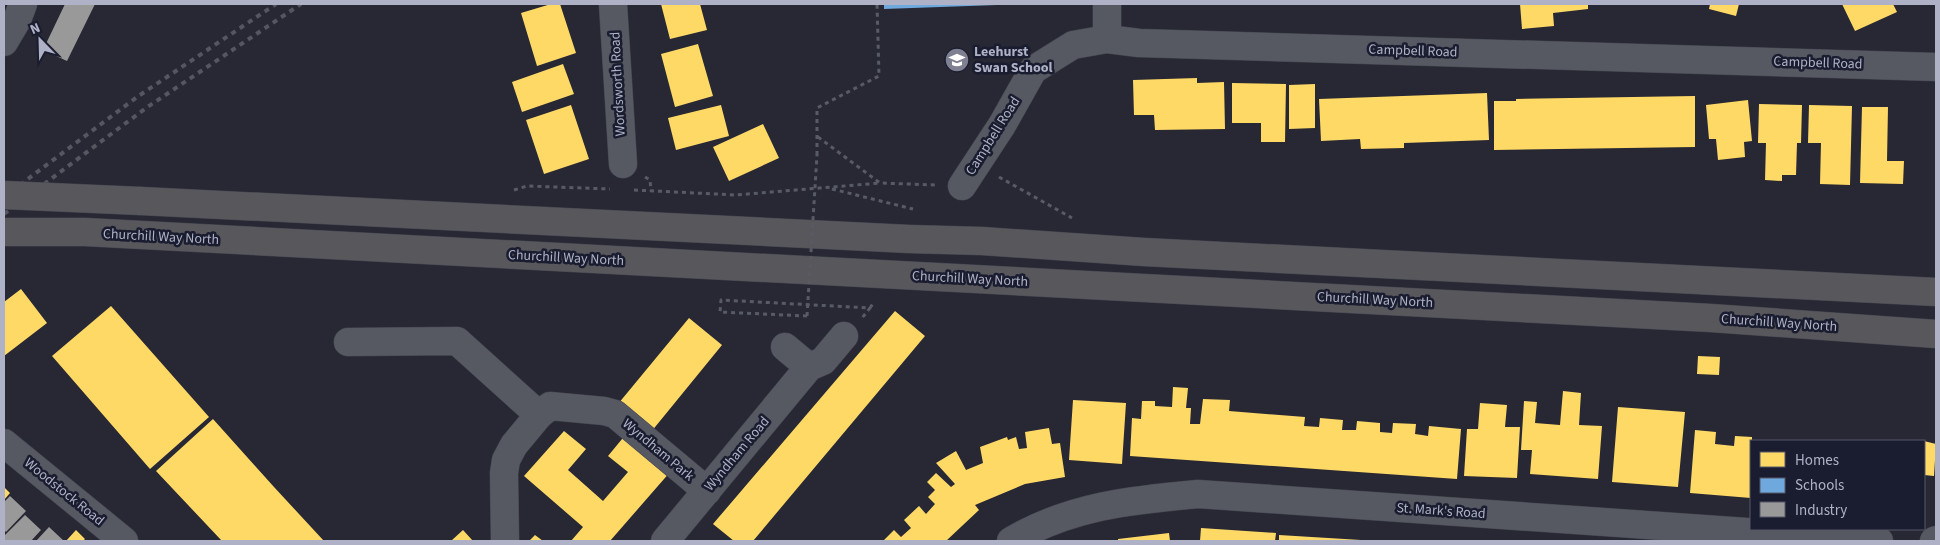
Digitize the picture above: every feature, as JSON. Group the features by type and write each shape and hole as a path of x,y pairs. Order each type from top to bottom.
{"highway":[{"path":"4,195 982,241 1144,252 1936,292"},
{"name":"Churchill Way North","path":"4,232 85,232 1711,318 1936,334"}],"street":[{"path":"4,42 17,20 23,4"},
{"name":"Wordsworth Road","path":"613,4 619,177"},
{"path":"1107,4 1107,39"},
{"name":"Campbell Road","path":"970,175 1033,70 1072,45 1107,39 1139,43 1936,67"},
{"name":"Wyndham Road","path":"665,541 809,367 823,361 844,336"},
{"path":"348,342 457,341 538,415"},
{"path":"785,347 809,367"},
{"name":"Wyndham Park","path":"505,541 504,473 506,460 514,445 538,415 550,406 604,411 615,414 707,491"},
{"name":"Woodstock Road","path":"4,442 124,541"},
{"name":"St. Mark's Road","path":"1011,541 1056,520 1101,505 1153,497 1198,494 1878,541"}],"path":[{"path":"844,336 854,328 870,308 721,300 720,312 806,316 817,155 816,108 880,76 877,4"},
{"path":"817,136 880,183"},
{"path":"633,190 736,195 970,175 1074,218"},
{"path":"510,191 527,186 619,177"},
{"path":"827,188 917,210"}],"building: Homes":[{"path":"551,4 560,4 576,53 537,66 521,13"},
{"path":"661,4 700,4 707,30 670,39"},
{"path":"1520,4 1588,4 1588,9 1553,13 1554,26 1522,29"},
{"path":"1710,4 1739,4 1736,16 1709,9"},
{"path":"1842,4 1893,4 1897,12 1855,31"},
{"path":"698,44 713,96 675,107 661,54"},
{"path":"563,64 574,94 522,112 512,82"},
{"path":"1197,78 1197,83 1224,82 1225,129 1155,130 1154,115 1134,115 1133,80"},
{"path":"1232,83 1286,84 1285,142 1261,142 1261,123 1232,123"},
{"path":"1315,84 1315,128 1289,129 1289,85"},
{"path":"1487,93 1489,140 1404,143 1404,148 1361,149 1360,139 1321,141 1319,99"},
{"path":"1695,96 1695,147 1494,150 1494,101"},
{"path":"1748,100 1752,141 1744,142 1745,157 1718,160 1716,139 1709,139 1706,105"},
{"path":"1759,104 1802,105 1801,143 1797,143 1796,175 1782,175 1782,181 1765,180 1766,143 1758,143"},
{"path":"571,105 589,159 544,174 526,120"},
{"path":"721,105 729,136 676,150 668,118"},
{"path":"1809,105 1852,106 1850,185 1820,184 1821,143 1808,143"},
{"path":"1862,107 1888,107 1887,161 1904,161 1903,184 1860,183"},
{"path":"763,124 779,158 729,181 713,147"},
{"path":"21,289 47,323 4,356 4,302"},
{"path":"111,306 209,417 150,469 52,356"},
{"path":"895,311 925,336 753,541 734,541 713,524"},
{"path":"689,318 722,345 651,432 618,404"},
{"path":"1698,356 1720,357 1719,375 1697,374"},
{"path":"1173,387 1188,388 1186,408 1191,408 1190,424 1200,424 1203,399 1230,400 1229,411 1305,417 1304,426 1319,427 1320,418 1343,420 1342,430 1356,430 1357,421 1380,423 1380,432 1392,433 1393,423 1416,424 1415,434 1428,436 1429,426 1461,429 1457,479 1130,456 1132,418 1141,419 1142,401 1155,401 1155,406 1172,407"},
{"path":"1563,391 1581,393 1579,425 1602,426 1598,479 1530,474 1532,450 1521,450 1524,401 1537,402 1535,423 1560,425"},
{"path":"1073,400 1126,403 1122,464 1069,460"},
{"path":"1480,403 1507,405 1505,427 1520,427 1517,478 1464,476 1467,429 1478,429"},
{"path":"1618,407 1685,412 1678,487 1612,482"},
{"path":"213,419 324,541 222,541 156,471"},
{"path":"1049,428 1052,444 1060,443 1065,477 1025,484 975,505 979,510 946,541 883,541 894,530 901,537 911,528 904,520 919,506 926,514 935,504 928,497 935,490 927,482 936,473 951,487 955,484 936,463 956,451 966,470 983,463 980,447 1007,437 1008,440 1016,437 1019,449 1027,448 1025,432"},
{"path":"1695,430 1716,432 1715,444 1734,446 1735,436 1752,437 1752,440 1750,440 1750,498 1690,493"},
{"path":"564,431 586,449 568,470 603,501 628,472 608,456 627,433 671,471 610,541 571,541 583,527 524,476"},
{"path":"1925,441 1936,444 1934,476 1925,475"},
{"path":"4,487 10,493 4,500"},
{"path":"1201,528 1276,533 1275,541 1200,541"},
{"path":"76,530 85,539 83,541 66,541"},
{"path":"463,530 473,541 451,541"},
{"path":"1169,533 1170,541 1118,541 1118,539"},
{"path":"535,535 543,541 529,541"},
{"path":"1279,535 1361,540 1279,541"}],"building: Schools":[{"name":"Leehurst Swan School","path":"884,4 997,4 997,5 884,9"}],"building: Industry":[{"path":"65,4 95,4 67,61 43,50"},
{"path":"10,496 26,511 6,532 4,530 4,502"},
{"path":"25,515 41,530 31,541 4,541 4,536"},
{"path":"49,527 64,541 36,541"}],"railway":[{"path":"4,197 137,97 276,4"},
{"path":"4,214 146,108 301,4"}],"place":[{"name":"Leehurst Swan School","path":"957,60"}]}
